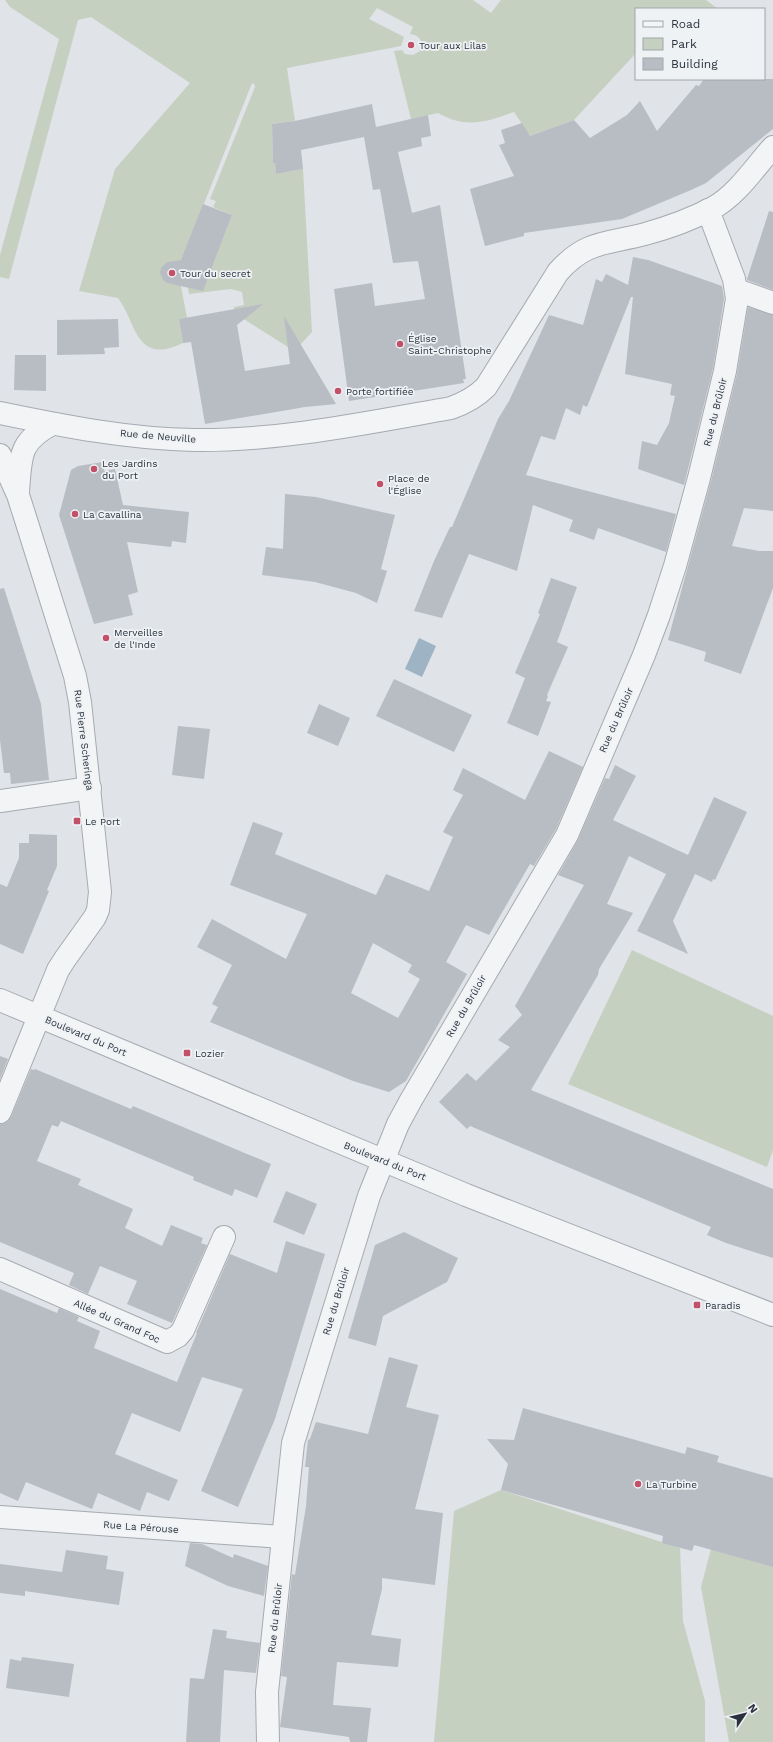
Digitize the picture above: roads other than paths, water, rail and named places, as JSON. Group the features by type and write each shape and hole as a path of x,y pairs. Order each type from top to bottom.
{"street":[{"path":"773,147 734,191 723,201 708,210 737,290 773,303"},
{"name":"Rue de Neuville","path":"0,413 52,424 170,439 216,440 289,436 451,408 468,401 482,391 494,376 562,268 578,255 595,245 643,234 708,210"},
{"name":"Rue du Brûloir","path":"268,1742 267,1692 292,1443 367,1202 398,1124 411,1100 567,835 644,655 675,566 701,471 726,371 737,299 737,290"},
{"path":"18,495 20,465 24,450 35,434 52,424"},
{"name":"Rue Pierre Scheringa","path":"0,1112 53,982 65,958 95,917 98,910 100,886 80,702 75,676 18,495 1,459"},
{"path":"0,801 90,788"},
{"name":"Boulevard du Port","path":"0,1000 473,1198 773,1315"},
{"name":"Allée du Grand Foc","path":"0,1269 167,1342 174,1339 181,1333 224,1237"},
{"name":"Rue La Pérouse","path":"0,1517 282,1537"}],"water":[{"path":"419,638 436,646 422,677 405,669"}],"place":[{"name":"Tour aux Lilas","path":"411,45"},
{"name":"Tour du secret","path":"172,273"},
{"name":"Église Saint-Christophe","path":"400,344"},
{"name":"Porte fortifiée","path":"338,391"},
{"name":"Les Jardins du Port","path":"94,469"},
{"name":"Place de l'Église","path":"380,484"},
{"name":"La Cavallina","path":"75,514"},
{"name":"Merveilles de l'Inde","path":"106,638"},
{"name":"Le Port","path":"77,821"},
{"name":"Lozier","path":"187,1053"},
{"name":"Paradis","path":"697,1305"},
{"name":"La Turbine","path":"638,1484"}]}
